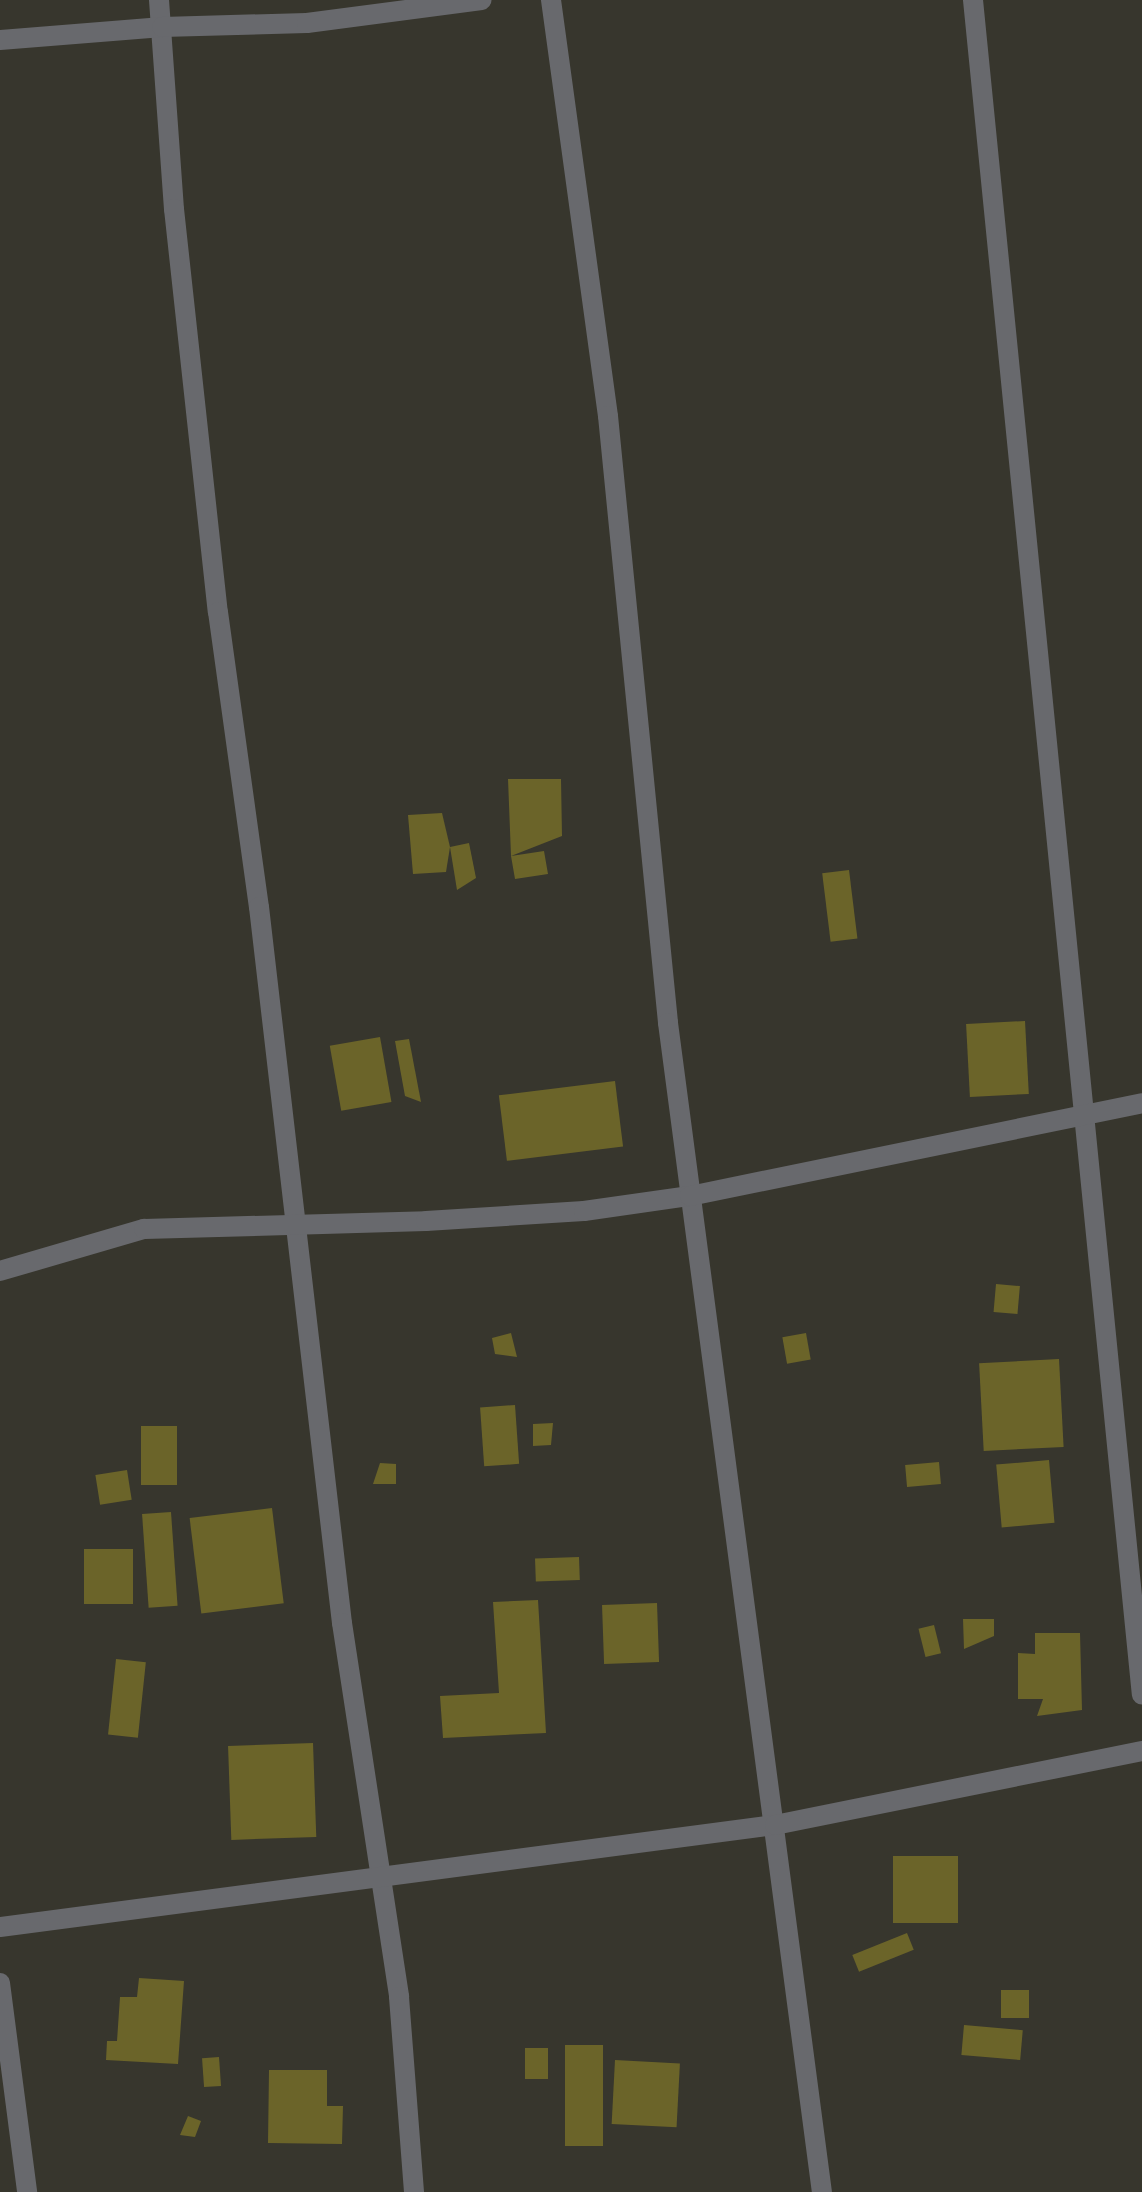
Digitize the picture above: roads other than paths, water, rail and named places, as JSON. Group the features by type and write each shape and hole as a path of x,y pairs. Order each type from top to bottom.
{"street":[{"path":"159,0 174,209 216,597 297,1221 340,1607 399,1997 414,2192"},
{"path":"0,40 162,27 307,23 481,0"},
{"path":"551,0 608,416 668,1023 741,1610 775,1825 822,2192"},
{"path":"973,0 1142,1695"},
{"path":"0,1271 144,1229 297,1221 490,1217 690,1196 1142,1103"},
{"path":"0,1927 775,1825 1142,1751"},
{"path":"0,1983 27,2192"}]}
